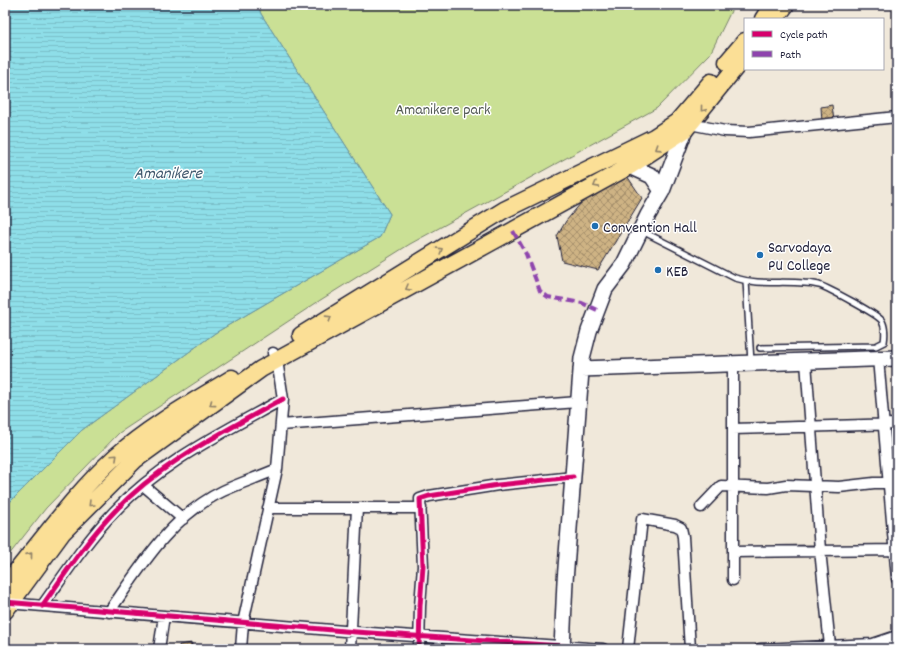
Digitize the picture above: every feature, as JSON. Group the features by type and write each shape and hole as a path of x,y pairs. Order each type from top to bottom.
{"main road":[{"path":"764,18 772,5"},
{"path":"776,18 786,5"},
{"path":"562,648 564,581 578,402 581,369 589,331 605,289 624,264 648,214 662,191 686,123 744,42"},
{"path":"5,585 88,484 116,456 150,428 275,356 630,166 686,123 744,57"},
{"path":"7,605 62,532 135,460 261,369 275,356 504,210 654,137 677,122 686,123"},
{"path":"630,166 652,176 662,191"},
{"path":"581,369 897,358"}],"street":[{"path":"686,123 725,131 749,132 897,117"},
{"path":"241,649 243,623 277,469 283,399 275,356"},
{"path":"878,358 884,423 893,482 897,579"},
{"path":"806,362 820,550 830,646"},
{"path":"733,363 734,580"},
{"path":"42,606 89,542 114,512 143,485 161,470 194,448 283,399"},
{"path":"281,425 578,402"},
{"path":"733,429 884,423 897,424"},
{"path":"109,612 152,551 168,532 183,518 194,509 223,491 277,469"},
{"path":"419,649 418,636 423,566 420,499 429,496 498,485 573,477"},
{"path":"701,507 721,486 768,488 786,485 839,487 893,482"},
{"path":"143,485 183,518"},
{"path":"268,508 421,508"},
{"path":"350,649 357,508"},
{"path":"628,649 642,519 675,525 681,528 683,537 690,649"},
{"path":"733,552 896,550"},
{"path":"7,605 42,606 351,632 418,636 508,646 597,649"},
{"path":"159,649 164,616"},
{"path":"760,649 873,644 897,636"},
{"path":"873,644 892,649"}],"lane":[{"path":"641,230 735,278 761,284 805,283 821,286 869,310 882,320 885,334 884,342 876,346 760,348"},
{"path":"746,281 751,363"}],"green space":[{"name":"Amanikere park","path":"258,5 734,5 710,54 657,108 410,244 322,299 119,433 46,508 5,560 5,507 82,430 215,333 380,237 390,214 261,14"}],"water":[{"name":"Amanikere","path":"5,5 258,5 261,14 390,214 380,237 215,333 82,430 5,507"}],"building":[{"path":"832,105 834,121 822,122 821,107"},
{"name":"Convention Hall","path":"627,176 642,198 598,270 562,261 557,236 566,221 586,197"},
{"path":"192,643 191,649 180,649 179,645"}],"marked path":[{"path":"513,231 526,254 540,291 548,297 582,303 597,310"}],"cycle path":[{"path":"42,606 95,534 132,494 152,478 194,449 283,399"},
{"path":"419,649 423,566 420,499 429,496 498,485 573,477"},
{"path":"5,602 356,632 603,649"}],"place":[{"name":"Convention Hall","path":"595,226"},
{"name":"Sarvodaya PU College","path":"760,255"},
{"name":"KEB","path":"658,270"}]}
